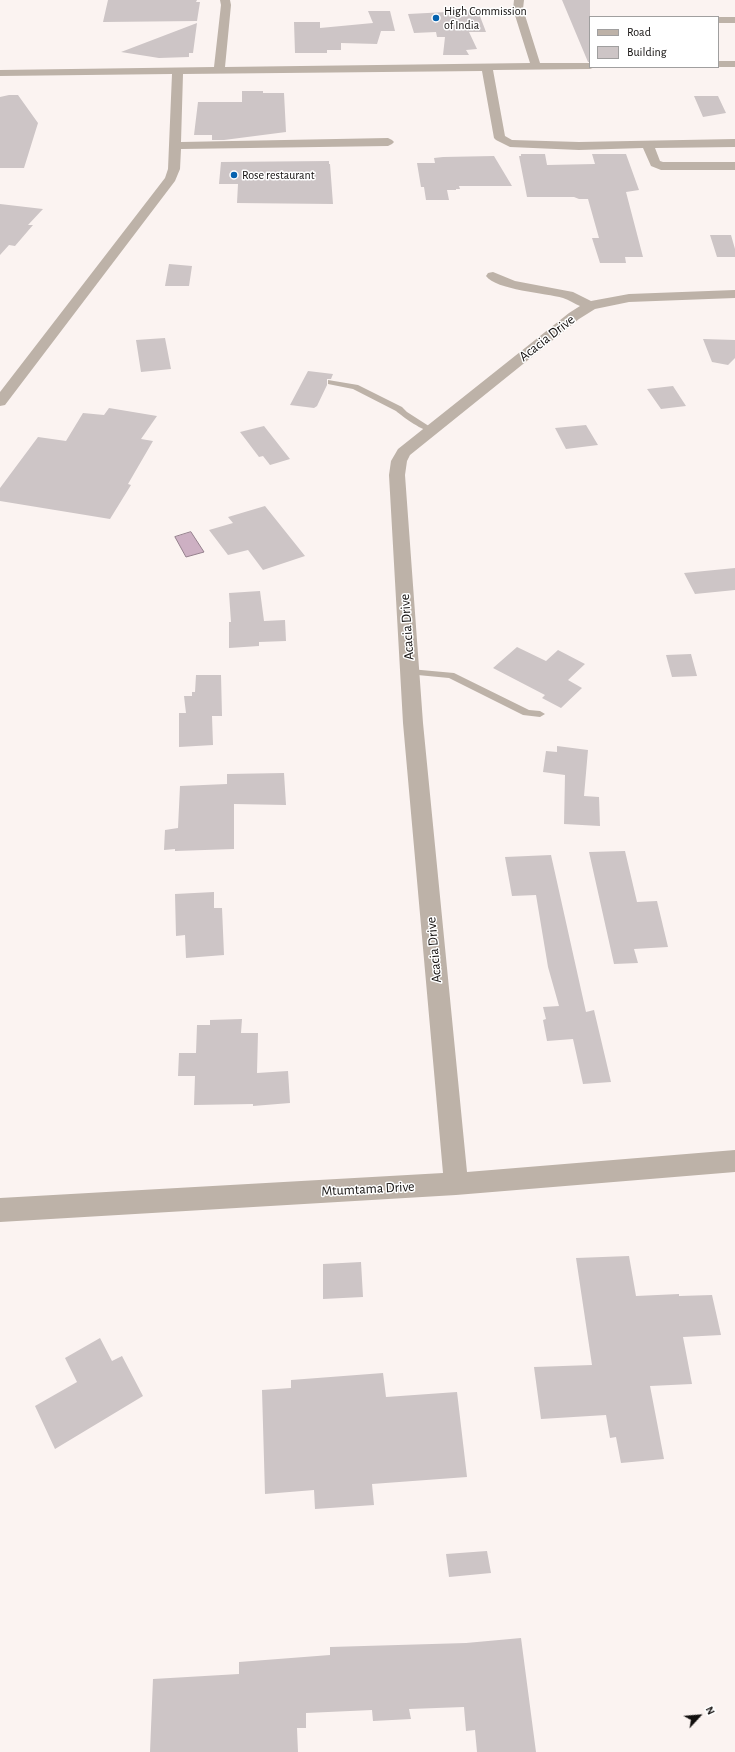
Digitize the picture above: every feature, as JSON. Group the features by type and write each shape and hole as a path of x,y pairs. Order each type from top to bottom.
{"street":[{"path":"219,70 226,5 225,0"},
{"path":"519,0 518,9 536,66"},
{"path":"719,20 735,20"},
{"path":"719,64 735,64"},
{"path":"0,73 589,66"},
{"path":"487,67 500,138 510,143 546,143 579,146 735,143"},
{"path":"0,402 171,178 174,169 178,71"},
{"path":"546,143 577,140 735,138"},
{"path":"175,146 388,142"},
{"path":"648,145 655,163 661,166 735,166"},
{"path":"493,276 511,284 568,296 590,306"},
{"name":"Acacia Drive","path":"456,1184 413,723 397,474 399,461 404,452 431,430 574,316 590,306 608,301 629,298 735,294"},
{"name":"Mtumtama Drive","path":"0,1210 456,1184 735,1161"}],"lane":[{"path":"331,382 355,387 399,409 404,414 431,430"},
{"path":"410,672 451,676 527,713 540,714"}],"shaded area":[{"path":"191,532 204,552 186,557 175,537"}],"building":[{"path":"108,0 197,0 196,2 200,2 197,21 103,22"},
{"path":"562,0 590,0 588,62"},
{"path":"448,8 450,12 478,11 486,32 469,32 477,49 466,50 469,55 443,55 445,37 437,37 436,32 414,33 408,14 447,12"},
{"path":"368,11 390,11 395,31 381,31 377,44 341,43 341,50 327,50 327,53 295,53 294,22 320,22 320,28 373,23"},
{"path":"197,23 193,53 189,53 189,57 159,58 121,52"},
{"path":"242,91 284,93 286,132 224,140 212,140 212,135 194,135 198,102 242,102"},
{"path":"18,95 38,123 24,168 0,168 0,97"},
{"path":"694,96 718,96 726,113 703,117"},
{"path":"521,154 545,154 547,165 595,164 592,154 626,154 639,190 626,192 643,257 625,257 626,263 600,263 592,238 599,238 588,199 579,199 574,197 527,197 519,156 521,156"},
{"path":"494,156 512,186 459,186 460,189 447,190 449,200 426,200 424,187 421,187 417,163 435,163 434,158 443,157"},
{"path":"329,161 333,204 237,203 238,184 219,184 221,162"},
{"path":"0,204 43,209 28,225 33,225 15,246 9,245 0,255"},
{"path":"710,235 731,235 735,249 735,257 717,257"},
{"path":"169,264 192,266 189,286 165,286"},
{"path":"165,338 171,369 141,372 136,340"},
{"path":"703,339 735,340 735,358 728,365 712,362"},
{"path":"308,371 333,374 331,379 327,379 327,385 317,406 314,408 290,405"},
{"path":"673,386 686,406 661,409 647,389"},
{"path":"109,408 157,416 141,439 153,441 128,484 131,485 110,519 0,501 0,488 38,437 66,441 83,413 104,415"},
{"path":"586,425 598,445 566,449 555,428"},
{"path":"264,426 290,459 270,465 263,456 259,457 240,432"},
{"path":"265,506 305,556 263,570 248,550 228,555 209,530 233,523 228,517"},
{"path":"735,568 735,590 695,594 684,573"},
{"path":"260,591 264,621 285,620 286,641 259,642 259,646 229,648 229,622 231,622 229,593"},
{"path":"517,647 546,661 558,650 585,664 568,680 582,688 561,708 542,698 545,695 493,668"},
{"path":"691,654 697,676 672,677 666,655"},
{"path":"196,675 221,675 222,716 212,716 213,745 179,747 179,713 186,713 184,696 192,696 192,692 195,692"},
{"path":"557,746 588,750 584,796 599,797 600,826 564,824 565,775 543,772 546,751 557,752"},
{"path":"284,773 286,805 234,804 234,849 164,850 165,830 178,828 180,786 227,784 227,774"},
{"path":"625,851 637,902 657,901 668,947 634,949 638,963 614,964 589,852"},
{"path":"551,855 586,1012 594,1010 611,1082 583,1084 573,1039 547,1041 543,1020 546,1019 543,1007 559,1006 548,967 536,895 512,896 505,857"},
{"path":"214,892 214,908 222,908 224,955 186,958 185,935 176,936 175,894"},
{"path":"242,1019 241,1033 258,1033 257,1073 288,1071 290,1103 253,1106 253,1104 194,1105 195,1076 178,1076 179,1053 196,1053 197,1025 210,1025 210,1020"},
{"path":"629,1256 636,1296 679,1294 679,1296 712,1295 721,1335 683,1337 692,1384 650,1386 664,1459 621,1463 616,1437 610,1438 606,1415 541,1419 534,1367 592,1365 576,1258"},
{"path":"361,1262 363,1297 323,1299 323,1264"},
{"path":"100,1338 112,1361 122,1356 143,1396 55,1449 35,1406 77,1382 65,1358"},
{"path":"383,1373 386,1397 457,1392 467,1477 372,1484 374,1505 315,1509 314,1490 265,1494 262,1390 291,1388 291,1380"},
{"path":"487,1551 491,1573 449,1577 446,1554"},
{"path":"521,1638 536,1752 477,1752 475,1730 466,1731 464,1707 409,1709 411,1719 373,1721 372,1710 306,1713 306,1728 297,1728 298,1752 150,1752 153,1679 239,1674 239,1662 330,1655 330,1647 466,1643"}],"place":[{"name":"High Commission of India","path":"436,18"},
{"name":"Rose restaurant","path":"234,175"}]}
